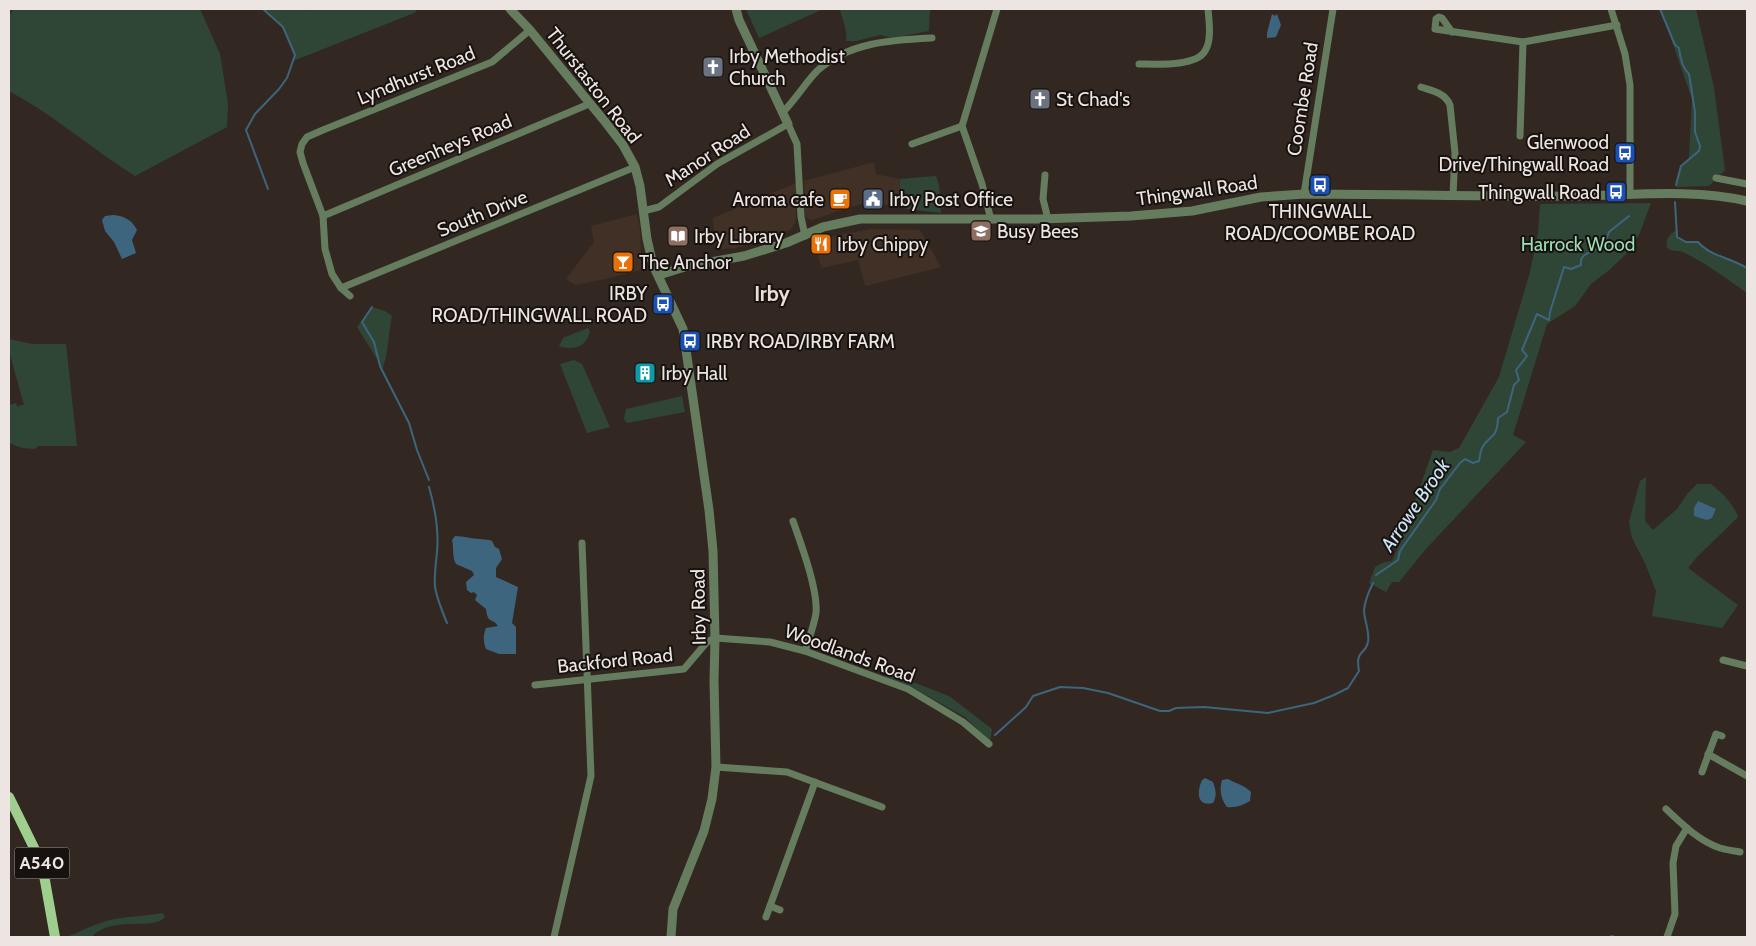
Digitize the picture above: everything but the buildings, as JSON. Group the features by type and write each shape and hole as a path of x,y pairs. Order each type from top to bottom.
{"main road":[{"name":"A540","path":"9,796 42,864 55,937"}],"street":[{"name":"Thurstaston Road","path":"510,9 530,30 623,146 635,167 640,186 647,239 653,265 658,275"},
{"path":"736,9 747,38 797,144 805,236"},
{"path":"991,220 982,184 962,126 997,9"},
{"path":"1139,64 1189,62 1201,56 1205,52 1209,38 1208,9"},
{"name":"Coombe Road","path":"1304,194 1332,9"},
{"path":"1611,9 1625,54 1630,85 1630,195"},
{"path":"1452,32 1522,42 1616,25"},
{"name":"Lyndhurst Road","path":"323,216 302,163 300,152 302,144 307,137 492,62 530,30"},
{"path":"783,112 796,100 816,72 833,58 847,50 859,46 932,38"},
{"path":"1520,136 1522,42"},
{"path":"1421,87 1443,95 1448,100 1450,106 1455,153 1453,195"},
{"name":"Greenheys Road","path":"323,216 589,104"},
{"name":"Manor Road","path":"643,211 659,207 717,164 788,124"},
{"path":"912,144 962,126"},
{"name":"South Drive","path":"341,288 635,167"},
{"path":"1045,175 1043,199 1048,219"},
{"path":"1716,178 1747,184"},
{"name":"Thingwall Road","path":"658,275 688,266 744,256 805,236 823,227 869,218 991,220 1131,216 1192,211 1261,197 1304,194 1569,196 1700,193 1747,201"},
{"path":"323,216 325,248 332,274 341,288 350,296"},
{"name":"Irby Road","path":"658,275 683,329 689,364 713,551 715,638 716,767 712,799 704,831 673,909 671,937"},
{"path":"793,521 806,558 816,610 805,651"},
{"path":"554,937 591,776 582,543"},
{"name":"Woodlands Road","path":"715,638 770,642 805,651 908,688 963,722 989,744"},
{"name":"Backford Road","path":"535,685 684,669 707,642 715,638"},
{"path":"1723,660 1747,666"},
{"path":"1702,772 1716,734 1722,736"},
{"path":"1708,754 1747,776"},
{"path":"716,767 787,772 882,807"},
{"path":"766,917 815,782"},
{"path":"1666,809 1687,828 1713,845 1740,852"},
{"path":"1667,937 1675,914 1673,864 1676,846 1687,828"},
{"path":"770,906 780,910"}],"shaded area":[{"path":"874,162 876,174 900,179 899,206 864,203 812,220 805,217 804,181"},
{"path":"796,183 796,218 790,230 760,242 735,248 715,250 713,218"},
{"path":"637,214 644,269 575,285 566,279 594,242 591,226"},
{"path":"871,229 920,230 941,267 865,286 858,260 822,268 813,243 834,236"}],"green space":[{"path":"13,9 200,9 220,54 228,104 227,127 135,176 26,100 9,91 9,17"},
{"path":"263,9 309,9 310,11 313,9 418,9 414,13 293,61 295,55 283,27"},
{"path":"746,9 823,9 759,38"},
{"path":"840,9 930,9 929,31 893,38 880,35 856,41 846,41 846,29"},
{"path":"1661,9 1696,9 1714,88 1725,170 1709,186 1676,187 1679,172 1689,159 1692,99"},
{"path":"936,176 939,185 941,213 907,209 899,206 900,179"},
{"name":"Harrock Wood","path":"1651,203 1639,235 1626,254 1591,284 1575,306 1547,324 1513,435 1526,442 1425,550 1399,582 1392,582 1386,592 1369,583 1375,567 1384,562 1392,561 1433,450 1450,452 1459,448 1499,377 1530,272 1538,233 1540,204"},
{"path":"1678,230 1677,237 1686,242 1698,242 1708,251 1747,268 1747,293 1693,257 1667,248 1669,237"},
{"path":"372,307 385,311 392,316 386,357 382,370 357,327"},
{"path":"588,328 590,331 583,344 574,348 559,346 563,338"},
{"path":"9,339 32,344 66,344 77,446 38,446 35,449 22,448 9,443 9,405 16,403 17,407 24,405 9,351"},
{"path":"574,360 582,364 610,427 587,433 560,364"},
{"path":"677,369 679,380 660,377 659,371"},
{"path":"682,396 685,412 627,423 624,419 626,409"},
{"path":"1646,477 1645,521 1653,530 1677,509 1697,484 1711,484 1727,499 1736,512 1738,517 1688,568 1738,605 1722,628 1652,616 1656,591 1645,563 1632,538 1629,522 1640,481"},
{"path":"887,672 949,696 992,729 990,742 965,717 910,686 886,677"},
{"path":"163,913 165,917 159,921 109,927 100,930 92,937 70,937 70,935 111,920"}],"water":[{"path":"1272,14 1275,16 1277,14 1281,25 1276,37 1267,38 1267,33"},
{"path":"113,215 127,219 137,230 132,240 136,253 122,259 114,242 105,231 102,220 105,216"},
{"path":"1698,501 1716,509 1712,518 1707,520 1694,516 1694,508"},
{"path":"455,536 491,540 495,547 499,549 502,559 496,568 496,577 518,587 512,623 516,627 516,654 499,654 486,649 484,634 486,628 498,626 489,619 486,609 475,600 477,595 467,590 466,582 474,575 472,571 455,562 452,540"},
{"path":"1205,778 1213,782 1214,785 1216,795 1213,803 1203,803 1199,797 1200,784"},
{"path":"1228,779 1251,792 1250,801 1239,806 1227,807 1222,798 1221,787 1222,780"}],"waterway":[{"path":"263,9 283,27 295,55 287,78 255,114 246,130 268,189"},
{"name":"Arrowe Brook","path":"1660,9 1675,45 1679,48 1683,66 1689,74 1695,112 1695,132 1700,146 1699,151 1681,166 1676,185"},
{"path":"1675,202 1677,237 1686,242 1698,242 1708,251 1747,268"},
{"name":"Arrowe Brook","path":"1376,575 1398,560 1400,551 1436,500 1440,489 1460,463 1465,459 1473,463 1479,461 1482,448 1496,430 1498,418 1507,412 1514,385 1519,380 1516,370 1527,356 1522,350 1537,314 1549,320 1564,267 1571,269 1581,265 1582,258 1600,247 1602,241 1606,240 1609,232 1629,216"},
{"path":"372,307 362,322 374,342 380,366 409,423 429,480"},
{"path":"429,487 437,527 435,587 447,623"},
{"name":"Arrowe Brook","path":"995,735 1026,707 1033,696 1060,687 1083,688 1108,693 1160,711 1169,711 1176,708 1204,707 1268,713 1314,703 1334,695 1348,688 1359,671 1358,659 1368,642 1364,610 1367,596 1373,583"},
{"path":"1609,937 1613,936"}],"place":[{"name":"Irby Methodist Church","path":"713,67"},
{"name":"St Chad's","path":"1040,99"},
{"name":"Glenwood Drive/Thingwall Road","path":"1625,153"},
{"name":"THINGWALL ROAD/COOMBE ROAD","path":"1320,185"},
{"name":"Thingwall Road","path":"1616,192"},
{"name":"Aroma cafe","path":"840,199"},
{"name":"Irby Post Office","path":"873,199"},
{"name":"Busy Bees","path":"981,231"},
{"name":"Irby Library","path":"678,236"},
{"name":"Irby Chippy","path":"821,244"},
{"name":"The Anchor","path":"623,262"},
{"name":"IRBY ROAD/THINGWALL ROAD","path":"663,304"},
{"name":"IRBY ROAD/IRBY FARM","path":"690,341"},
{"name":"Irby Hall","path":"645,373"}],"district":[{"name":"Irby","path":"772,294"}]}
